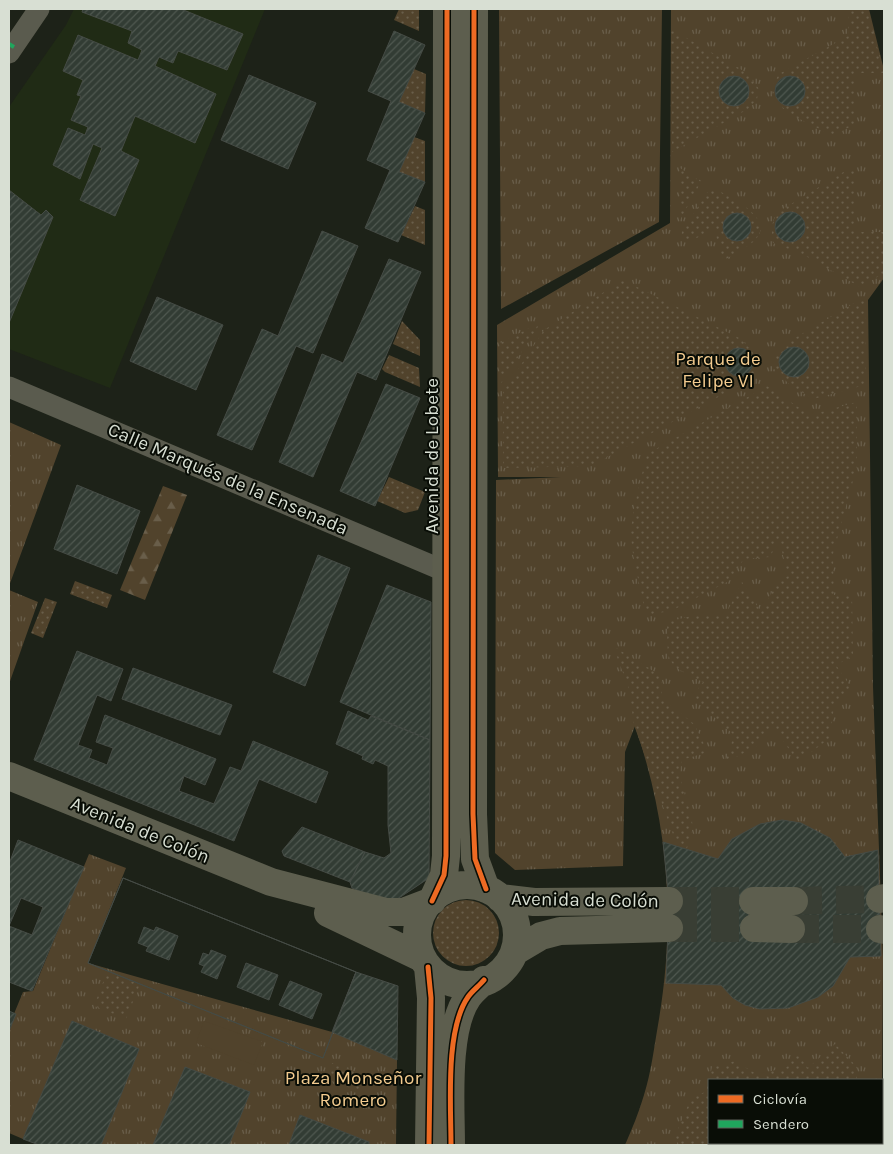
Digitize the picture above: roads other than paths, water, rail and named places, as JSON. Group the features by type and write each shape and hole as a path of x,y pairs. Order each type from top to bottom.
{"main road":[{"name":"Avenida de Lobete","path":"432,901 444,875 446,856 447,9"},
{"path":"474,9 473,814 475,859 493,894"},
{"name":"Avenida de Colón","path":"9,776 272,882 386,912 403,912 432,901"},
{"name":"Avenida de Colón","path":"272,882 316,908 424,962"},
{"path":"429,1145 431,998 424,962 416,938 422,912 432,901 453,887 469,885 493,894 509,908 516,925 517,942 514,952 503,968 484,980 468,998 458,1020 453,1050 450,1145"},
{"name":"Avenida de Colón","path":"493,894 543,902 669,915 541,936 514,952"},
{"path":"753,901 794,901"},
{"path":"754,928 792,929"},
{"path":"424,962 438,976 453,982 468,983 484,980"}],"street":[{"path":"9,53 39,9"},
{"name":"Calle Marqués de la Ensenada","path":"9,387 447,572"}],"tunnel":[{"path":"794,901 880,899"},
{"path":"669,901 753,901"},
{"path":"669,928 754,928"},
{"path":"791,929 880,929"}],"park label":[{"name":"Parque de Felipe VI","path":"718,370"},
{"name":"Plaza Monseñor Romero","path":"353,1089"}]}
